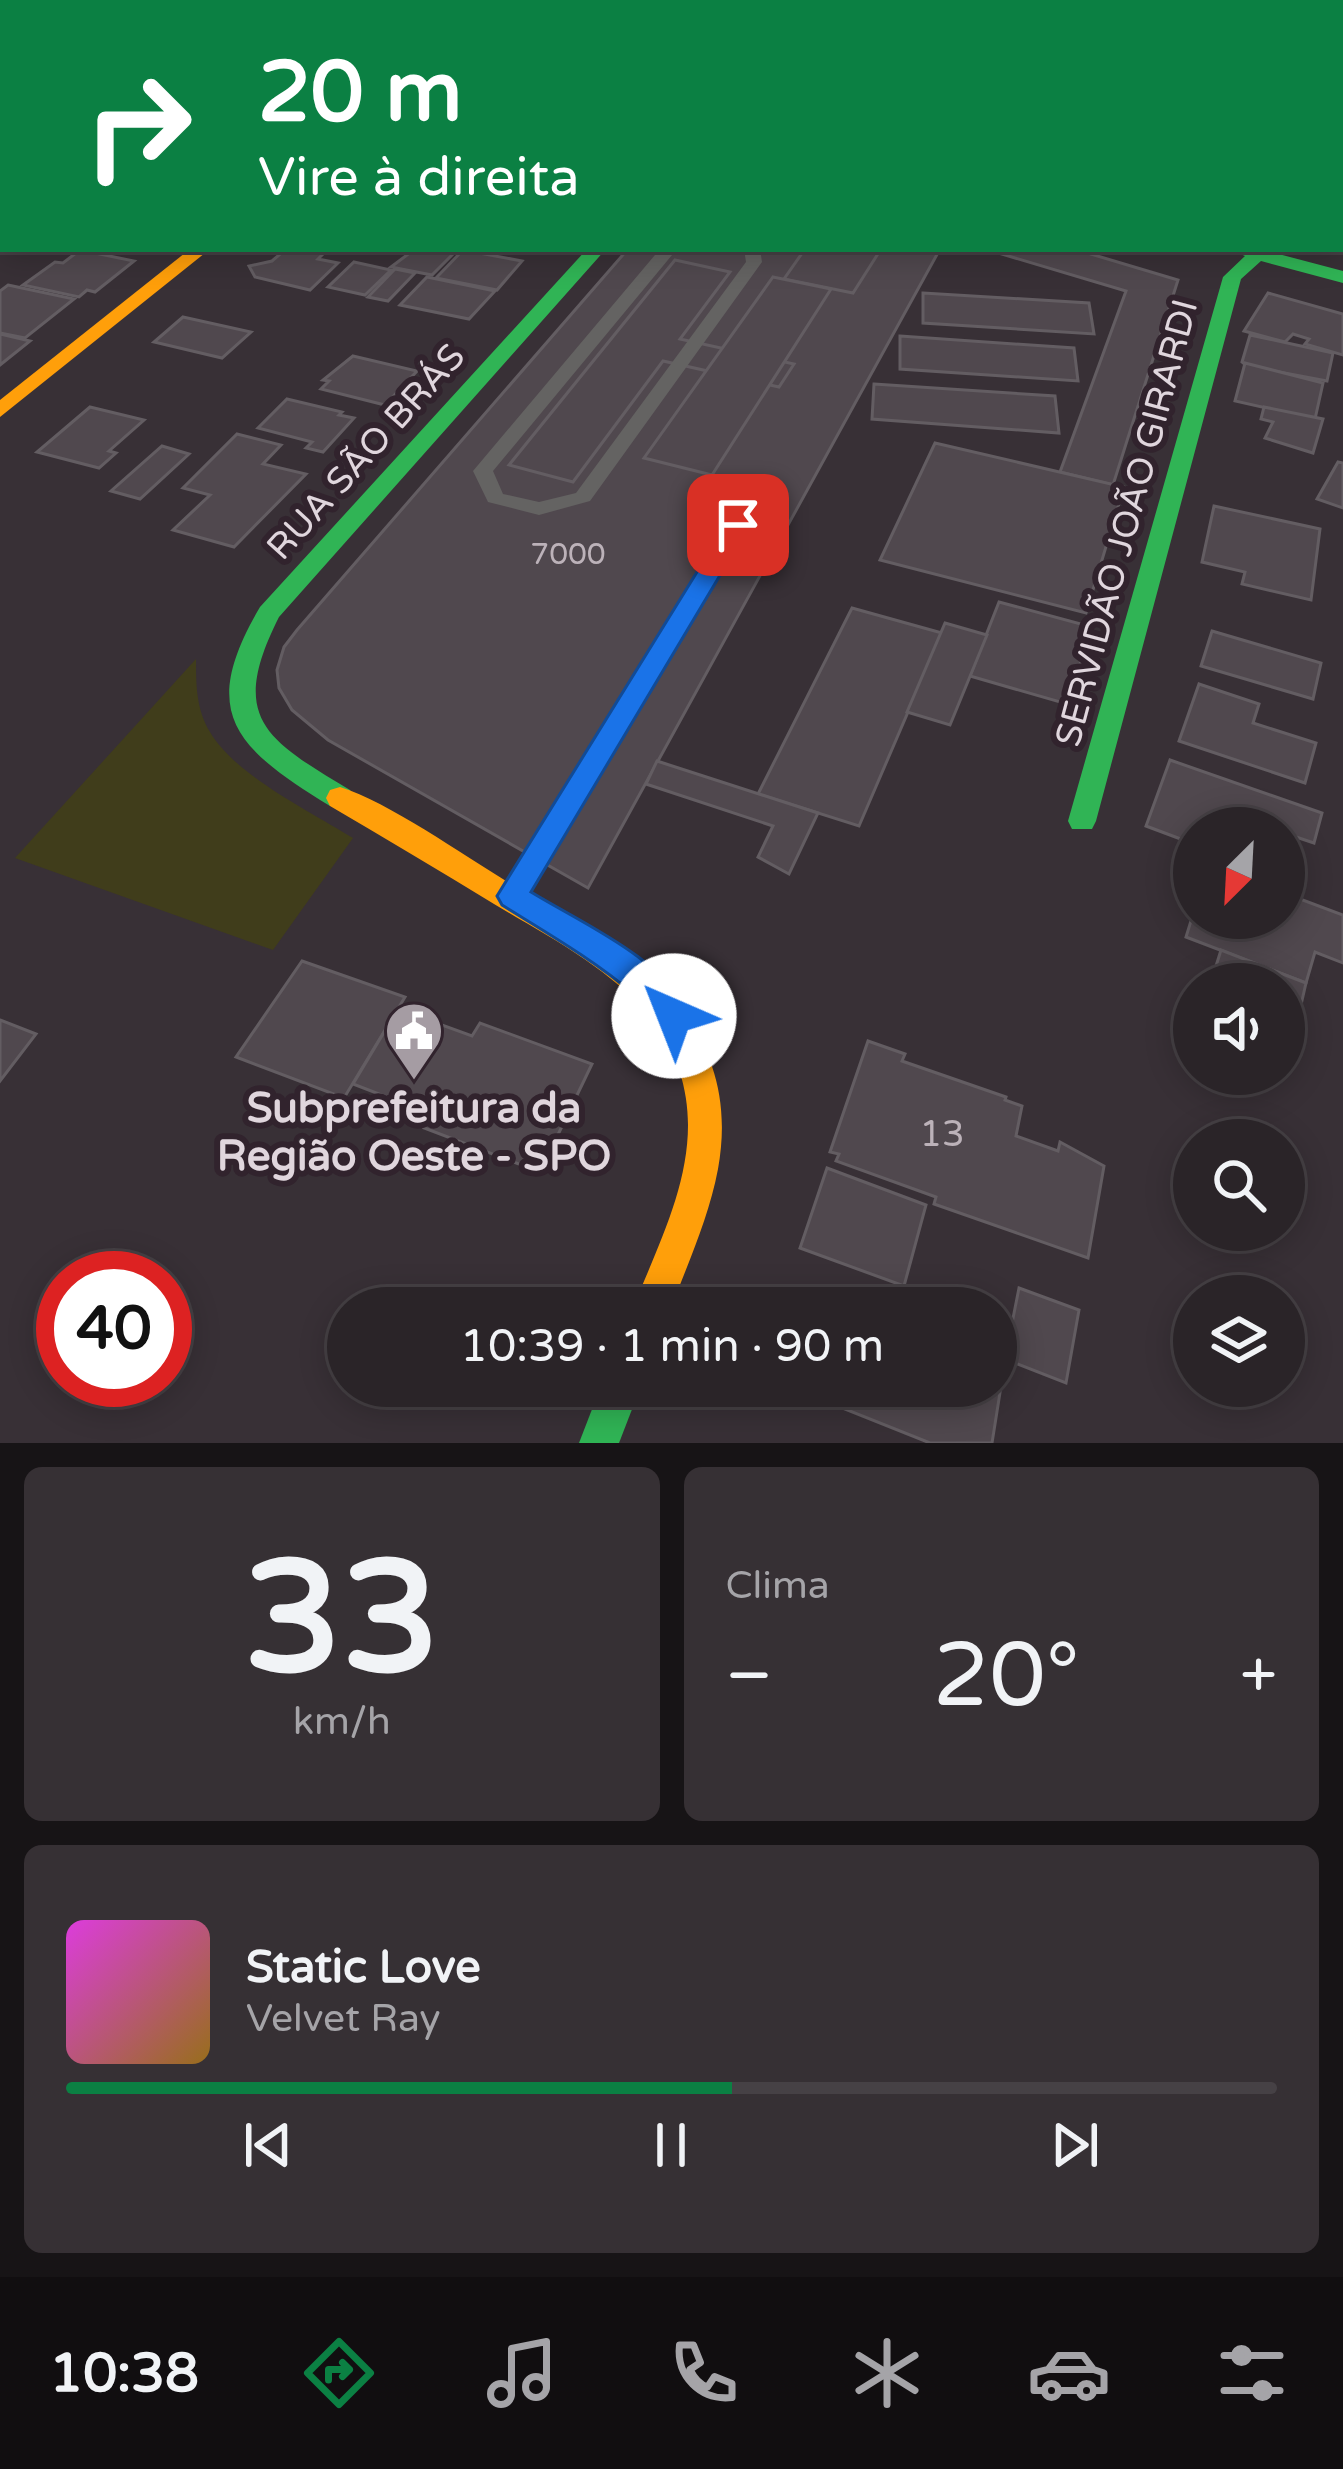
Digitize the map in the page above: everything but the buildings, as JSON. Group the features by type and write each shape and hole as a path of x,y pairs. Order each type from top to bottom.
{"street":[{"path":"0,411 197,252"},
{"name":"RUA SÃO BRÁS","path":"513,896 294,770 265,748 246,724 236,696 237,672 269,613 594,252"},
{"name":"SERVIDÃO JOÃO GIRARDI","path":"1082,821 1232,277 1252,252"},
{"path":"1256,252 1343,277"},
{"path":"513,896 621,964 658,995 688,1037 706,1096 703,1158 659,1287"},
{"path":"599,1443 613,1407"}],"lane":[{"path":"666,252 483,471 495,498 517,508 542,510 583,497 754,262 752,252"},
{"path":"513,896 738,525"}],"shaded area":[{"path":"196,659 202,714 222,748 275,791 353,838 273,950 15,858"}],"traffic: fast":[{"path":"340,798 283,761 248,724 241,702 251,648 269,613 594,252"},
{"path":"1249,252 1343,277"},
{"path":"1082,821 1232,277 1261,252"},
{"path":"599,1443 613,1407"}],"traffic: slow":[{"path":"0,411 197,252"},
{"path":"340,798 609,960 640,984 687,1045 700,1082 704,1148 687,1218 660,1287"}],"place":[{"name":"Subprefeitura da Região Oeste - SPO","path":"414,1082"}],"route":[{"path":"674,1016 658,995 621,964 513,896 738,525"}]}
